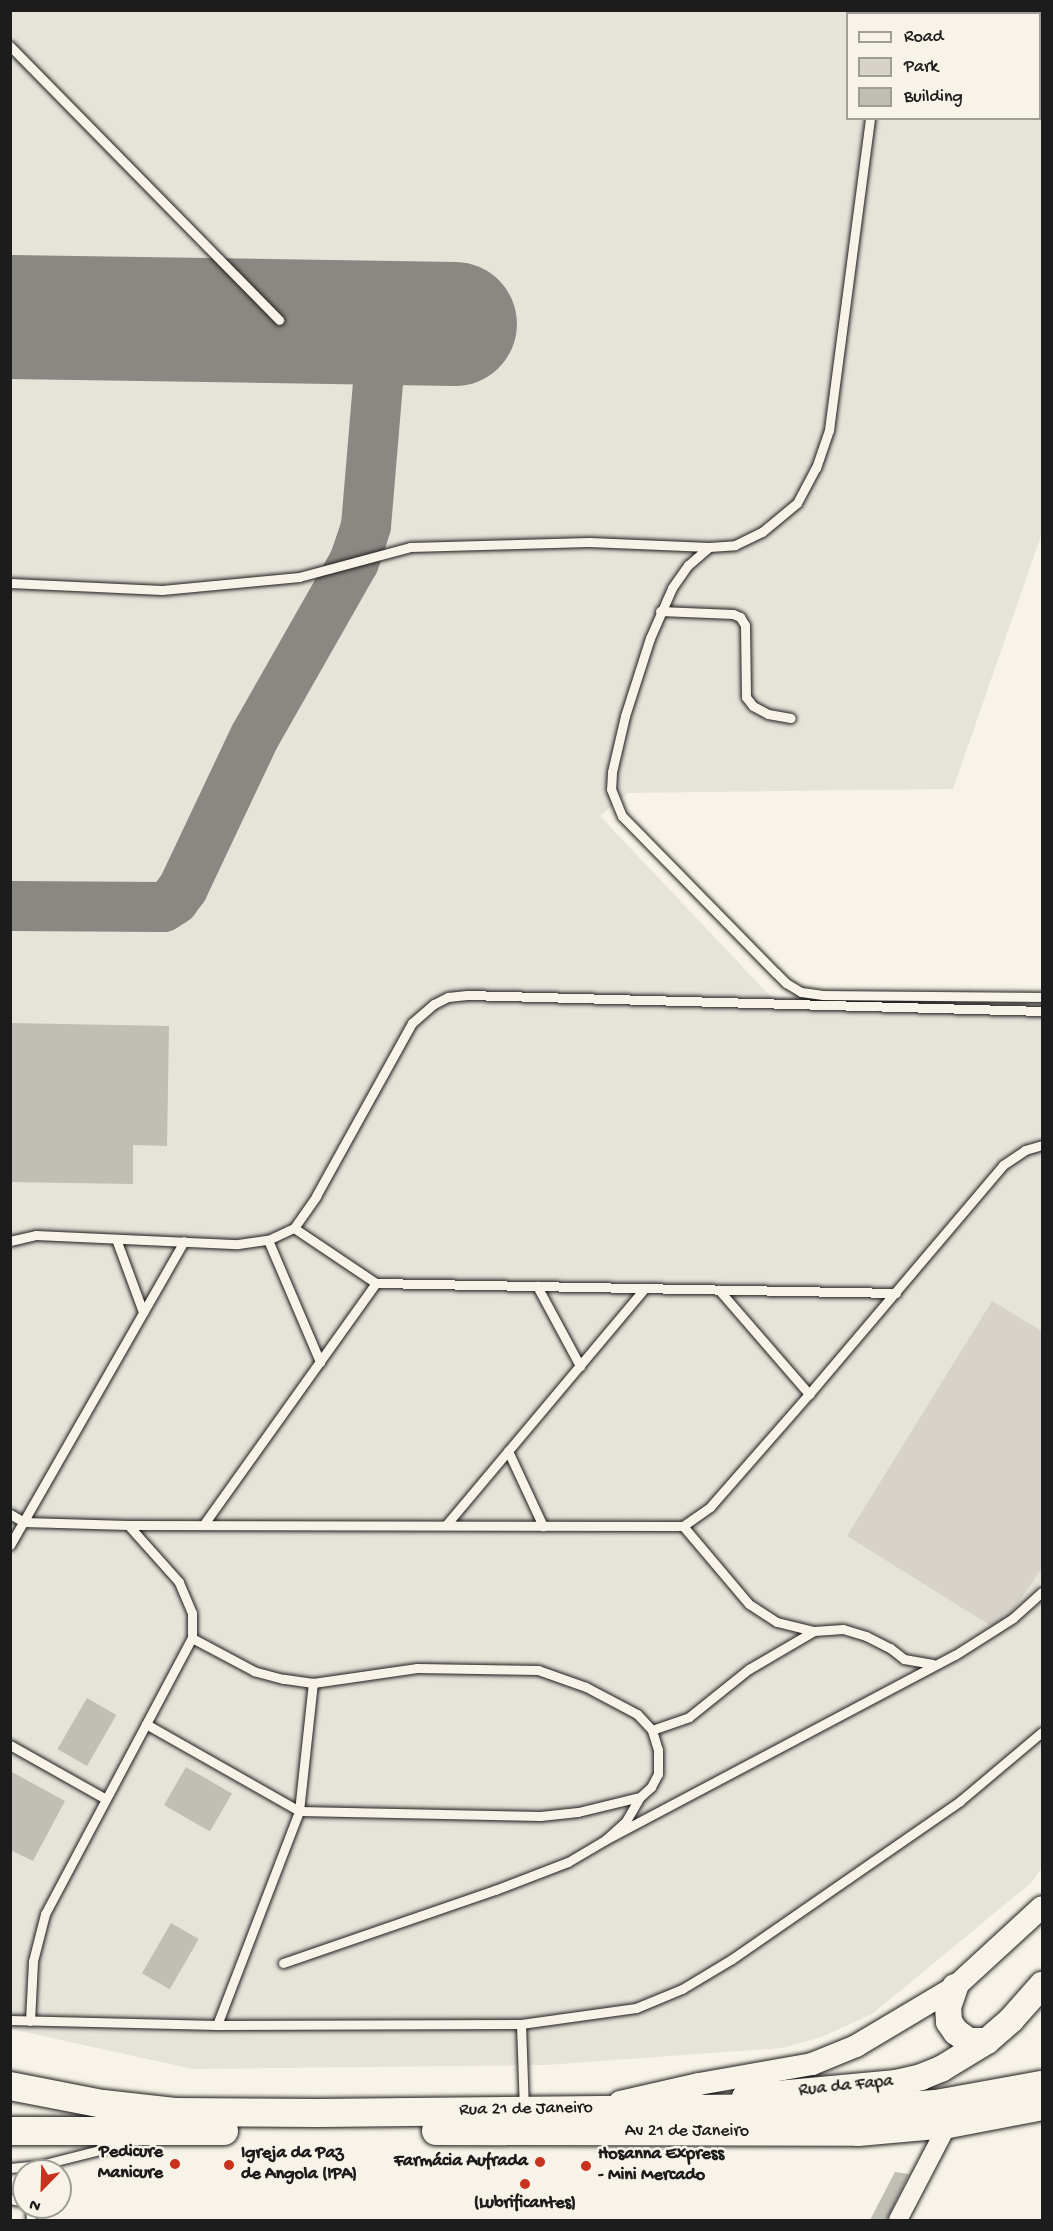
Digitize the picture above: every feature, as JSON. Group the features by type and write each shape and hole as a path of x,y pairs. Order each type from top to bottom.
{"main road":[{"name":"Rua da Fapa","path":"616,2109 896,2083 941,2069 987,2041 1011,2020 1042,1984"},
{"path":"955,1987 948,2007 949,2022 956,2032 969,2041 987,2041"},
{"name":"Rua 21 de Janeiro","path":"10,2086 103,2104 175,2112 885,2107 970,2099 1042,2085"},
{"name":"Av 21 de Janeiro","path":"178,2132 848,2132 948,2124 1042,2106"},
{"path":"10,2131 178,2132"}],"street":[{"path":"586,2109 699,2084 812,2064 856,2046 955,1987 1042,1907"},
{"path":"898,2220 948,2124"}],"lane":[{"path":"10,46 279,320"},
{"path":"10,582 162,590 299,577 410,547 589,542 709,547 735,545 762,532 796,503 816,468 829,429 870,120"},
{"path":"709,547 688,565 660,611 625,716 612,772 611,789 614,802 622,816 770,968 786,983 801,992 1042,997"},
{"path":"660,611 733,614 740,617 745,625 746,697 753,706 760,710 791,718"},
{"path":"10,1241 36,1236 238,1244 268,1240 294,1228 316,1196 407,1031 434,1004 448,997 467,995 1042,1011"},
{"path":"10,1514 24,1522 128,1526 204,1524 683,1526 710,1506 896,1293 1003,1165 1025,1150 1042,1144"},
{"path":"294,1228 376,1283 896,1293"},
{"path":"116,1239 143,1312"},
{"path":"268,1240 320,1362"},
{"path":"10,1545 183,1241"},
{"path":"204,1524 376,1283"},
{"path":"537,1286 580,1366"},
{"path":"446,1525 645,1288"},
{"path":"719,1290 809,1394"},
{"path":"508,1451 543,1526"},
{"path":"30,2021 33,1961 45,1914 192,1638 192,1613 179,1582 128,1526"},
{"path":"683,1526 749,1605 777,1622 814,1631 843,1629 866,1636 890,1648 904,1659 934,1664"},
{"path":"283,1963 495,1890 568,1862 934,1664 1013,1618 1042,1592"},
{"path":"652,1730 673,1725 689,1717 749,1669 814,1631"},
{"path":"192,1638 254,1671 283,1679 313,1683 417,1668 538,1670 586,1687 637,1714 652,1730 658,1750 658,1774 651,1787 640,1797 626,1821 605,1840"},
{"path":"217,2025 299,1811 313,1683"},
{"path":"146,1724 299,1811 540,1816 578,1812 640,1797"},
{"path":"10,2020 217,2025 522,2024 636,2008 682,1989 732,1959 960,1801 1042,1732"},
{"path":"10,1745 106,1799"},
{"path":"522,2024 524,2110"},
{"path":"10,2168 40,2165 178,2132"}],"shaded area":[{"path":"11,11 1042,11 1042,533 953,789 628,793 600,816 771,997 1042,1001 1042,1868 1031,1883 872,2014 824,2036 783,2048 546,2065 193,2069 11,2029"}],"green space":[{"path":"992,1301 1042,1331 1042,1568 999,1631 847,1536"}],"building":[{"path":"10,1023 169,1026 167,1146 133,1145 133,1184 10,1182"},
{"path":"87,1698 116,1715 87,1766 58,1749"},
{"path":"186,1767 232,1794 210,1832 164,1805"},
{"path":"10,1771 65,1801 33,1861 10,1850"},
{"path":"171,1923 199,1939 170,1989 142,1973"},
{"path":"895,2172 909,2174 887,2220 870,2220"}],"taxiway":[{"path":"10,906 163,907 174,900 183,888 255,736 354,562 366,526 383,322"}],"runway":[{"path":"10,317 455,324"}],"place":[{"name":"Farmácia Aufrada","path":"540,2162"},
{"name":"Pedicure Manicure","path":"175,2164"},
{"name":"Igreja da Paz de Angola (IPA)","path":"229,2165"},
{"name":"Hosanna Express - Mini Mercado","path":"586,2166"},
{"name":"(Lubrificantes)","path":"525,2184"}]}
